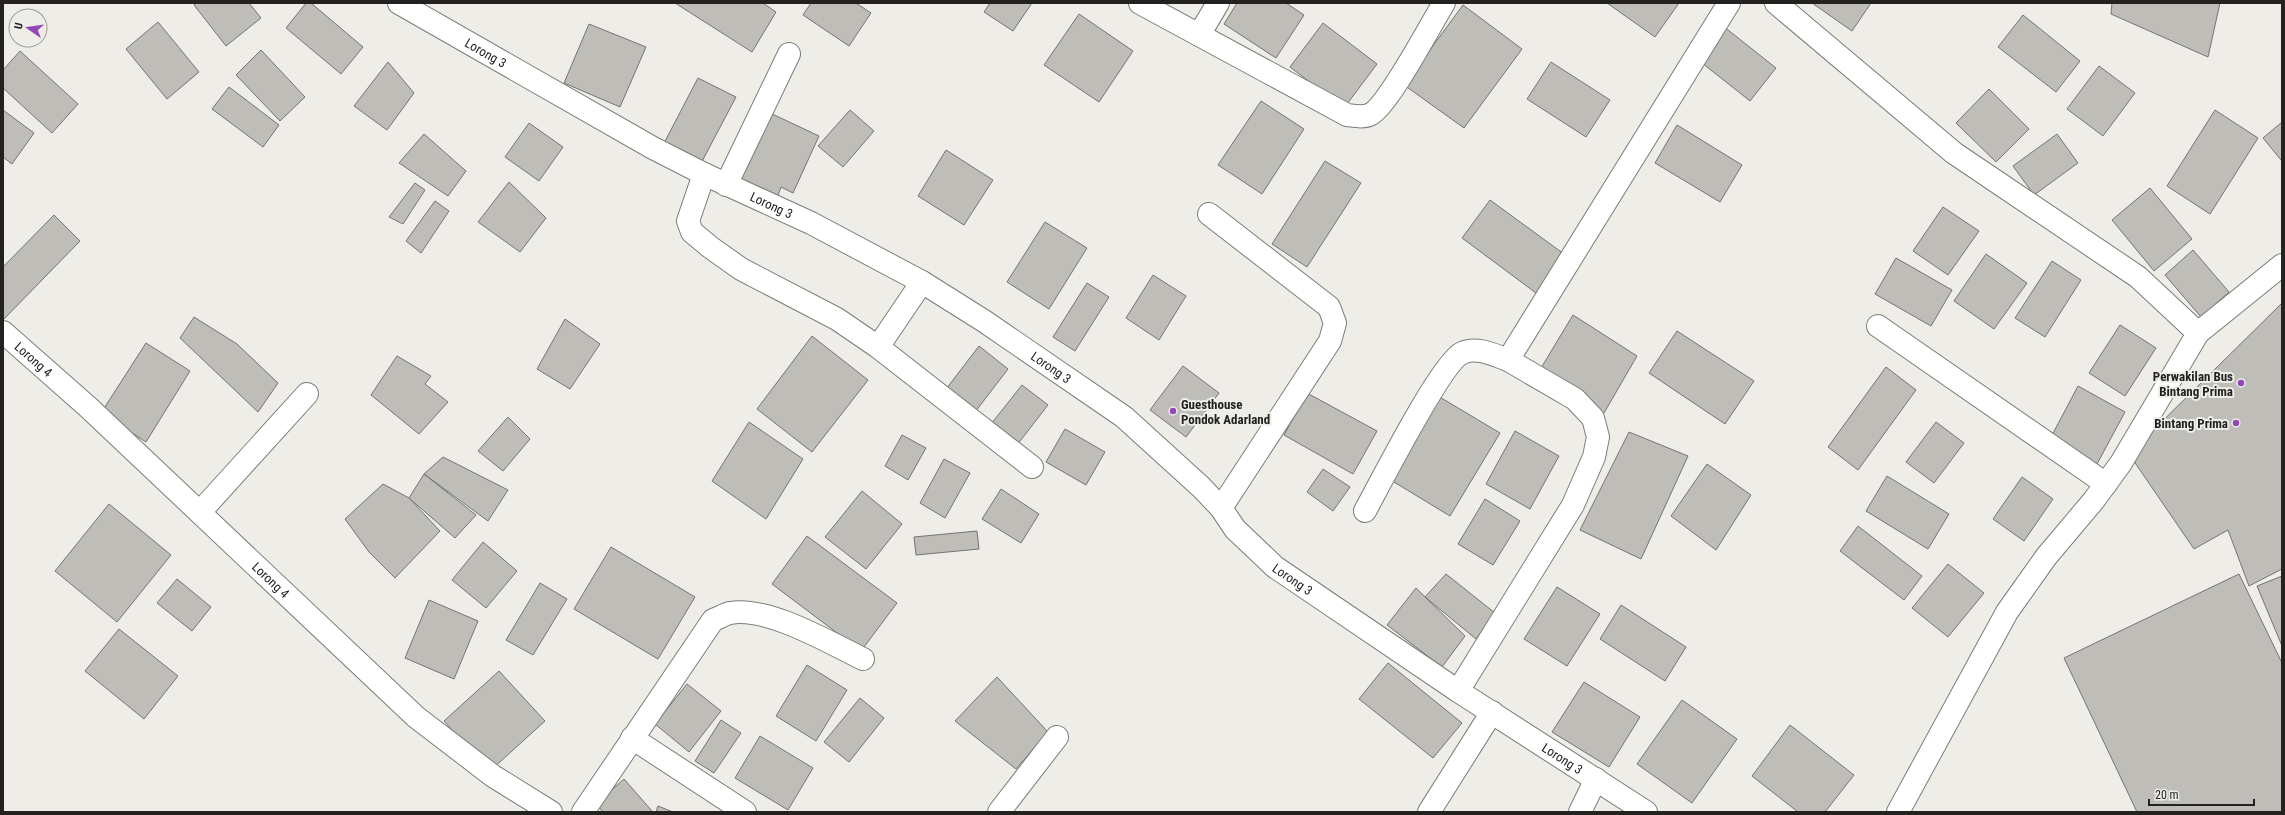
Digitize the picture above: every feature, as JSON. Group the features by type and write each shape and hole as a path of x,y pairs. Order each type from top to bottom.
{"street":[{"name":"Lorong 3","path":"399,3 653,148 726,185 811,223 922,282 984,321 1124,417 1179,465 1221,508 1235,529 1265,559 1458,691 1646,812"},
{"path":"1140,3 1347,115 1361,117 1372,113 1387,96 1444,3"},
{"path":"1198,35 1218,3"},
{"path":"1508,360 1729,3"},
{"path":"1776,3 1954,153 2138,277 2198,333"},
{"path":"726,185 789,54"},
{"path":"704,174 688,221 692,232 741,269 837,319 878,347 1032,467"},
{"path":"1209,214 1328,307 1335,323 1330,341 1221,508"},
{"path":"1898,812 2007,612 2046,557 2122,463 2198,333 2282,265"},
{"path":"878,347 922,282"},
{"path":"1878,326 2106,484"},
{"name":"Lorong 4","path":"3,332 88,407 416,717 493,776 551,812"},
{"path":"1365,511 1438,382 1458,355 1478,350 1508,360 1575,399 1593,418 1598,437 1594,457 1572,505 1458,691"},
{"path":"200,512 308,394"},
{"path":"583,812 713,620 730,613 744,613 778,620 864,659"},
{"path":"1429,812 1492,712"},
{"path":"999,812 1057,737"},
{"path":"632,738 744,812"},
{"path":"1580,812 1596,779"}],"building":[{"path":"197,3 249,3 261,18 226,46 194,5"},
{"path":"306,3 311,3 363,47 341,74 286,28"},
{"path":"675,3 763,3 776,12 752,52"},
{"path":"811,3 856,3 871,13 849,46 803,15"},
{"path":"990,3 1032,3 1013,31 984,12"},
{"path":"1237,3 1286,3 1304,15 1276,58 1224,24"},
{"path":"1607,3 1679,3 1655,37"},
{"path":"1812,3 1871,3 1852,31"},
{"path":"2112,3 2220,3 2208,57 2111,14"},
{"path":"1463,5 1522,49 1464,128 1404,85"},
{"path":"1079,14 1133,51 1099,102 1044,65"},
{"path":"2023,15 2080,61 2056,92 1998,47"},
{"path":"158,22 199,72 167,99 126,49"},
{"path":"1323,23 1377,64 1344,108 1290,67"},
{"path":"589,24 646,47 620,107 564,83"},
{"path":"1723,26 1776,68 1750,101 1697,59"},
{"path":"261,50 305,97 280,121 236,75"},
{"path":"20,51 78,104 52,133 3,88 3,70"},
{"path":"388,62 414,93 387,130 354,106"},
{"path":"1551,62 1610,100 1586,137 1527,99"},
{"path":"2099,66 2135,93 2103,136 2067,109"},
{"path":"698,78 736,97 698,169 661,149"},
{"path":"229,87 279,125 263,147 212,109"},
{"path":"1989,89 2029,129 1996,162 1956,123"},
{"path":"1261,101 1304,129 1262,194 1218,165"},
{"path":"3,110 34,133 12,164 3,157"},
{"path":"850,110 874,131 843,167 818,146"},
{"path":"2215,110 2258,138 2210,214 2167,186"},
{"path":"768,112 819,136 793,193 781,187 777,198 737,179"},
{"path":"2282,122 2282,159 2281,160 2263,138"},
{"path":"529,123 563,147 539,181 505,157"},
{"path":"1677,125 1742,165 1720,202 1655,163"},
{"path":"424,134 466,171 448,196 399,163"},
{"path":"2057,134 2078,163 2034,195 2013,166"},
{"path":"946,150 993,180 964,225 918,196"},
{"path":"1325,161 1361,183 1307,267 1272,244"},
{"path":"509,182 546,218 520,252 478,222"},
{"path":"415,183 425,190 403,224 389,217"},
{"path":"2150,188 2192,239 2154,271 2112,220"},
{"path":"1490,200 1564,254 1536,293 1462,238"},
{"path":"435,201 449,211 421,253 406,241"},
{"path":"1943,207 1979,231 1948,275 1913,251"},
{"path":"54,215 80,241 3,320 3,267"},
{"path":"1045,222 1087,248 1049,309 1007,282"},
{"path":"2193,250 2229,292 2201,317 2165,275"},
{"path":"1986,254 2027,283 1994,329 1954,301"},
{"path":"1896,258 1952,290 1931,326 1875,294"},
{"path":"2052,261 2081,280 2045,337 2015,318"},
{"path":"1153,275 1186,296 1159,340 1126,318"},
{"path":"1087,283 1109,297 1075,351 1053,337"},
{"name":"Perwakilan Bus Bintang Prima","path":"2282,303 2282,569 2249,586 2228,530 2194,549 2129,454"},
{"path":"1573,315 1637,356 1604,413 1538,373"},
{"path":"194,317 237,344 278,383 258,412 180,338"},
{"path":"565,319 600,344 570,389 537,369"},
{"path":"2120,325 2156,348 2125,396 2089,373"},
{"path":"1677,331 1754,381 1725,424 1649,373"},
{"path":"812,336 868,380 812,452 757,409"},
{"path":"146,343 190,371 146,442 101,413"},
{"path":"979,346 1008,369 972,416 943,393"},
{"path":"397,356 431,376 425,384 448,402 419,434 371,395"},
{"path":"1183,366 1219,393 1186,437 1150,410"},
{"path":"1886,367 1916,390 1858,470 1828,447"},
{"path":"1022,385 1048,405 1017,445 991,424"},
{"path":"2078,386 2125,412 2097,464 2050,439"},
{"path":"1307,393 1377,431 1353,474 1284,435"},
{"path":"1438,396 1500,433 1450,516 1389,479"},
{"path":"508,417 530,439 503,471 478,451"},
{"path":"749,422 803,459 766,519 712,481"},
{"path":"1936,422 1964,443 1934,483 1906,462"},
{"path":"1065,429 1105,452 1086,485 1046,462"},
{"path":"1515,431 1559,456 1530,509 1486,484"},
{"path":"1629,432 1688,456 1641,559 1580,530"},
{"path":"902,435 926,448 908,480 885,466"},
{"path":"443,457 508,490 488,521 424,474"},
{"path":"944,459 970,473 945,518 920,503"},
{"path":"1707,464 1751,495 1716,550 1671,516"},
{"path":"1323,469 1350,487 1333,511 1307,492"},
{"path":"424,474 476,515 455,538 409,498"},
{"path":"1887,476 1949,514 1928,549 1866,511"},
{"path":"2022,477 2053,499 2024,541 1993,519"},
{"path":"383,484 409,498 440,531 395,578 369,552 345,519"},
{"path":"1001,489 1039,514 1021,543 982,519"},
{"path":"862,491 902,524 866,569 825,537"},
{"path":"1485,499 1520,521 1493,565 1458,544"},
{"path":"109,504 171,555 117,622 55,571"},
{"path":"1858,526 1922,576 1904,600 1840,551"},
{"path":"977,531 979,549 916,555 914,537"},
{"path":"807,536 897,603 861,651 772,584"},
{"path":"483,542 517,571 486,608 452,580"},
{"path":"611,547 695,597 658,659 574,609"},
{"path":"1948,564 1984,593 1948,637 1912,608"},
{"path":"1446,574 1495,613 1476,639 1425,597"},
{"path":"2239,574 2282,663 2282,812 2137,812 2064,658"},
{"path":"2282,576 2282,646 2257,586"},
{"path":"177,579 211,607 192,631 157,603"},
{"path":"540,583 567,599 533,655 506,640"},
{"path":"1557,587 1600,614 1567,666 1524,639"},
{"path":"1416,588 1465,636 1442,667 1387,625"},
{"path":"429,600 478,621 454,679 405,658"},
{"path":"1621,605 1686,647 1665,681 1600,639"},
{"path":"119,629 178,676 144,719 85,671"},
{"path":"1388,663 1462,723 1433,758 1359,699"},
{"path":"807,665 847,690 816,741 776,716"},
{"path":"499,671 545,721 490,771 444,721"},
{"path":"997,677 1048,732 1016,769 955,721"},
{"path":"1584,682 1640,717 1609,767 1552,732"},
{"path":"687,684 721,711 689,752 655,724"},
{"path":"860,698 884,718 849,762 824,742"},
{"path":"1682,700 1737,739 1692,803 1637,764"},
{"path":"721,720 741,733 714,773 695,761"},
{"path":"1790,725 1854,775 1825,812 1798,812 1752,776"},
{"path":"760,736 813,768 788,810 735,778"},
{"path":"624,779 652,811 651,812 603,812 596,804"},
{"path":"658,806 673,812 656,812"}],"place":[{"name":"Perwakilan Bus Bintang Prima","path":"2241,383"},
{"name":"Guesthouse Pondok Adarland","path":"1173,411"},
{"name":"Bintang Prima","path":"2236,423"}]}
